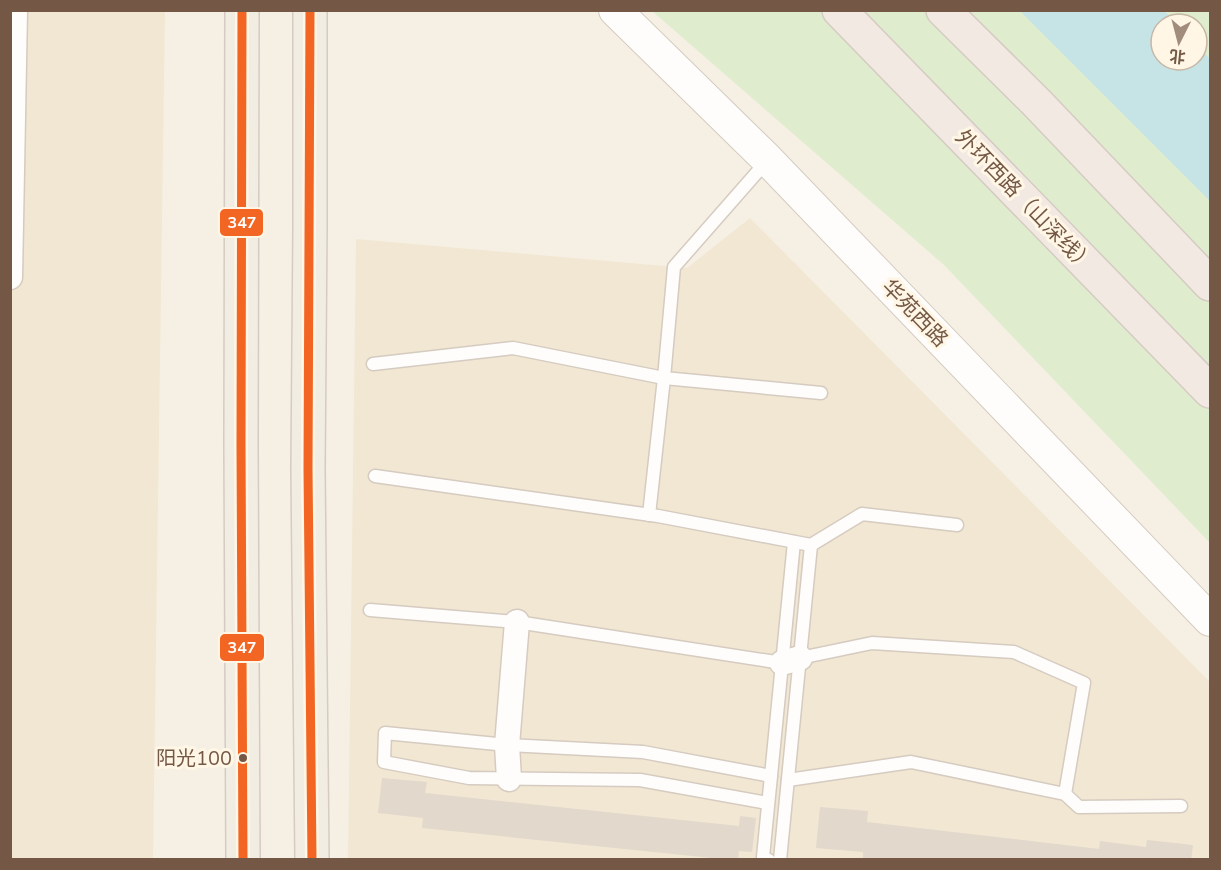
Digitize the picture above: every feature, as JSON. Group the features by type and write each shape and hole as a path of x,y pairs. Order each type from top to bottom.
{"highway":[{"name":"外环西路（山深线）","path":"839,10 1210,391"},
{"path":"944,10 1036,102 1210,284"}],"main road":[{"path":"242,10 243,860"},
{"path":"310,10 308,469 312,860"}],"street":[{"path":"10,277 15,10"},
{"name":"华苑西路","path":"615,10 768,160 1210,620"},
{"path":"509,779 507,745 517,622"}],"lane":[{"path":"649,515 674,267 768,160"},
{"path":"373,364 513,348 664,378 821,393"},
{"path":"375,476 649,515 811,545 862,514 957,525"},
{"path":"780,860 788,780 794,542"},
{"path":"769,860 763,857 771,776 811,545"},
{"path":"370,610 517,622 791,661 872,643 1014,652 1084,683 1065,794"},
{"path":"768,803 640,780 469,778 384,762 386,733 507,745 643,752 771,776"},
{"path":"788,780 911,762 1065,794 1079,807 1181,806"}],"shaded area":[{"path":"10,11 165,11 153,859 11,859"},
{"path":"750,218 1210,682 1210,859 348,860 356,239 687,268"}],"green space":[{"path":"652,11 1210,11 1210,543 944,265"}],"water":[{"path":"1020,11 1165,12 1149,12 1149,72 1209,72 1210,59 1210,201"}],"building":[{"path":"382,778 427,782 425,793 739,826 740,816 756,818 752,852 739,851 738,860 731,860 422,828 423,818 378,813"},
{"path":"820,807 868,811 867,822 1099,849 1100,841 1146,847 1147,840 1193,845 1191,860 863,860 863,852 816,848"}],"transit line":[{"name":"347","path":"242,10 243,860"},
{"name":"347","path":"310,10 308,469 312,860"}],"place":[{"name":"阳光100","path":"243,758"}]}
